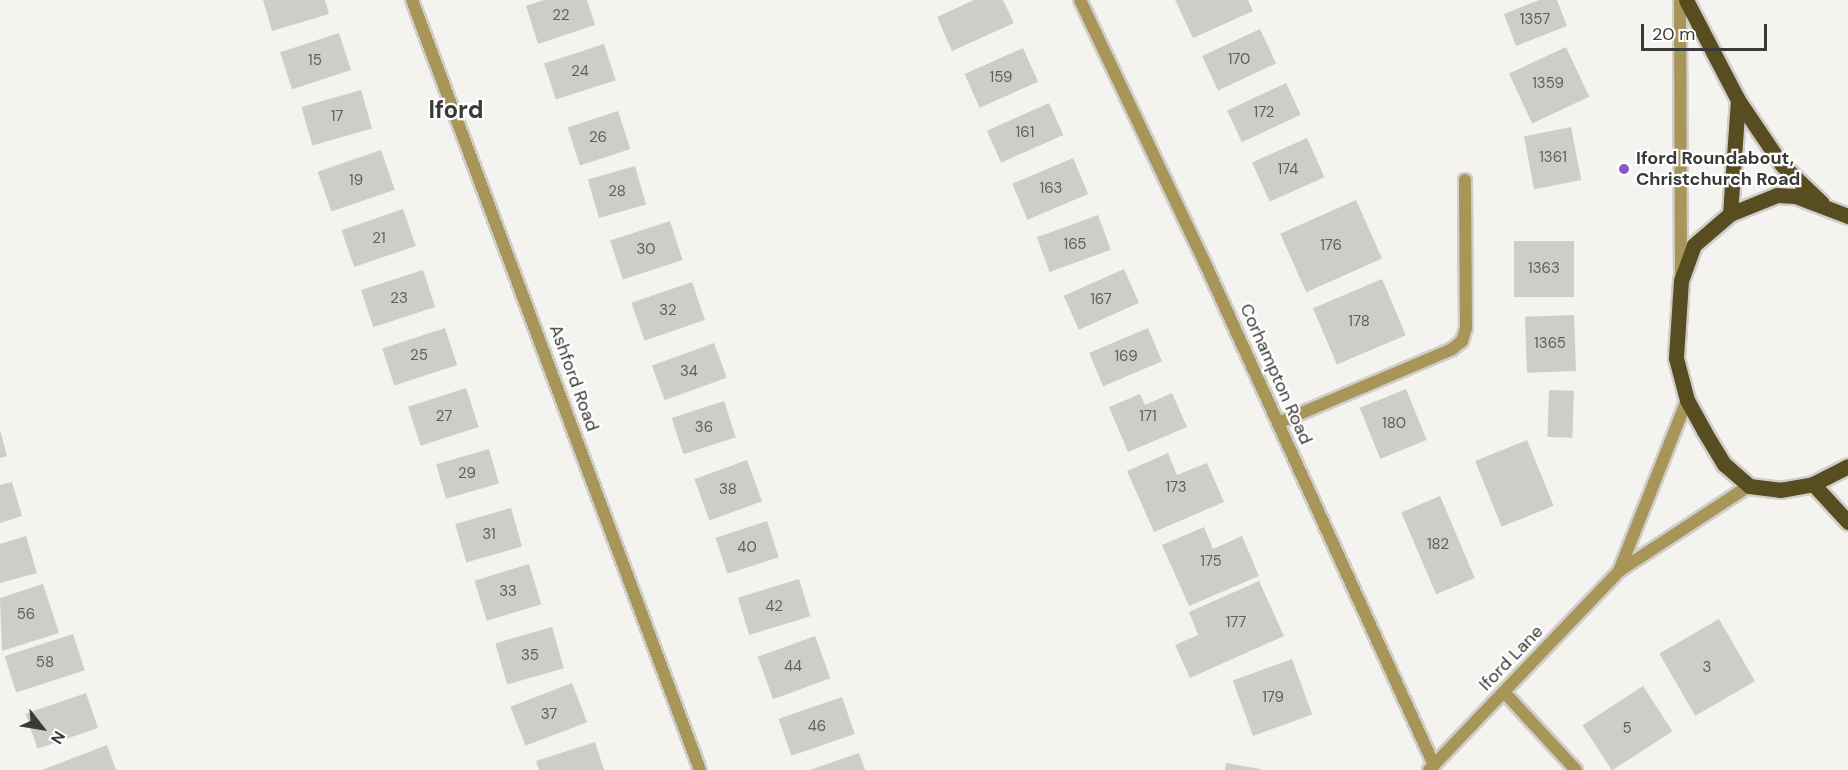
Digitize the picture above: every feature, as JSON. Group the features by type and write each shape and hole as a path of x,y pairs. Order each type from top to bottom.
{"main road":[{"path":"1686,0 1738,100 1782,165 1826,207"},
{"path":"1730,214 1738,100"},
{"path":"1848,216 1796,196 1777,195 1730,214 1694,245 1681,280 1676,358 1687,400 1724,464 1749,486 1780,490 1813,484 1848,466"},
{"path":"1813,484 1848,522"}],"street":[{"name":"Ashford Road","path":"412,0 700,770"},
{"name":"Corhampton Road","path":"1080,0 1278,423 1432,768"},
{"path":"1680,0 1681,280"},
{"path":"1278,423 1452,349 1462,341 1466,328 1465,180"},
{"name":"Iford Lane","path":"1619,571 1687,400"},
{"name":"Iford Lane","path":"1432,768 1619,571 1749,486"},
{"path":"1504,692 1576,770"}],"building":[{"path":"263,0 325,0 329,14 272,31"},
{"path":"544,0 587,0 595,25 538,44 526,6"},
{"path":"974,0 1003,0 1014,23 952,51 937,17"},
{"path":"1175,0 1248,0 1253,11 1193,38"},
{"path":"1539,0 1557,0 1567,26 1516,46 1504,14"},
{"path":"1260,29 1276,63 1218,90 1202,56"},
{"path":"339,33 351,70 292,89 280,52"},
{"path":"604,44 616,80 556,100 544,63"},
{"path":"1566,47 1589,97 1532,123 1509,74"},
{"path":"1023,48 1038,82 980,108 965,74"},
{"path":"1286,83 1301,115 1242,142 1227,110"},
{"path":"361,90 372,128 312,146 301,107"},
{"path":"1049,103 1063,135 1001,163 987,131"},
{"path":"618,111 630,149 580,165 568,127"},
{"path":"1571,127 1581,180 1534,189 1524,136"},
{"path":"1307,138 1324,177 1270,202 1252,162"},
{"path":"381,150 395,190 331,212 318,172"},
{"path":"1073,158 1088,194 1027,220 1012,184"},
{"path":"635,166 646,204 599,218 588,180"},
{"path":"1356,200 1382,258 1306,292 1280,234"},
{"path":"403,209 416,246 354,267 342,230"},
{"path":"1098,215 1111,250 1050,272 1037,237"},
{"path":"670,221 683,260 623,279 610,240"},
{"path":"1514,241 1574,241 1574,297 1514,297"},
{"path":"1124,269 1139,303 1079,330 1064,296"},
{"path":"423,270 435,307 373,327 361,290"},
{"path":"1382,279 1406,335 1337,364 1313,308"},
{"path":"692,282 705,320 645,341 631,303"},
{"path":"1574,315 1576,371 1527,373 1525,317"},
{"path":"445,328 457,365 394,385 382,348"},
{"path":"1148,328 1162,361 1103,386 1089,353"},
{"path":"714,343 727,378 665,400 652,366"},
{"path":"466,388 479,427 421,446 408,407"},
{"path":"1406,389 1427,440 1380,459 1360,408"},
{"path":"1549,390 1574,391 1572,438 1547,437"},
{"path":"1172,393 1187,427 1128,452 1109,407 1140,394 1145,405"},
{"path":"724,401 736,437 683,454 672,418"},
{"path":"0,430 7,456 0,458"},
{"path":"1527,440 1554,506 1502,527 1475,461"},
{"path":"489,449 499,484 446,499 436,464"},
{"path":"1168,453 1177,475 1207,463 1224,502 1154,532 1127,471"},
{"path":"747,460 762,501 709,520 694,479"},
{"path":"12,482 22,516 0,523 0,485"},
{"path":"1440,496 1475,578 1436,594 1401,512"},
{"path":"511,508 522,546 466,562 455,524"},
{"path":"767,521 779,557 727,574 716,538"},
{"path":"1204,527 1213,549 1242,536 1259,576 1189,606 1162,545"},
{"path":"26,536 37,573 0,583 0,544"},
{"path":"529,564 541,604 487,621 474,581"},
{"path":"799,579 810,616 749,635 738,598"},
{"path":"1259,581 1284,636 1190,678 1175,645 1198,635 1189,612"},
{"path":"43,584 59,633 2,651 0,598"},
{"path":"1719,619 1755,681 1695,716 1659,654"},
{"path":"552,627 564,668 507,685 495,643"},
{"path":"73,634 85,670 16,692 5,656"},
{"path":"815,636 830,678 773,699 758,657"},
{"path":"1292,659 1312,714 1253,736 1233,681"},
{"path":"572,683 587,722 525,746 510,707"},
{"path":"1643,686 1672,731 1612,770 1583,725"},
{"path":"86,693 98,728 38,749 25,714"},
{"path":"842,697 855,734 791,756 779,719"},
{"path":"595,742 604,770 539,770 536,761"},
{"path":"107,745 116,770 42,770"},
{"path":"859,753 865,770 810,770"},
{"path":"1226,763 1260,769 1260,770 1225,770"}],"place":[{"name":"Iford Roundabout, Christchurch Road","path":"1624,169"}],"district":[{"name":"Iford","path":"456,110"}]}
